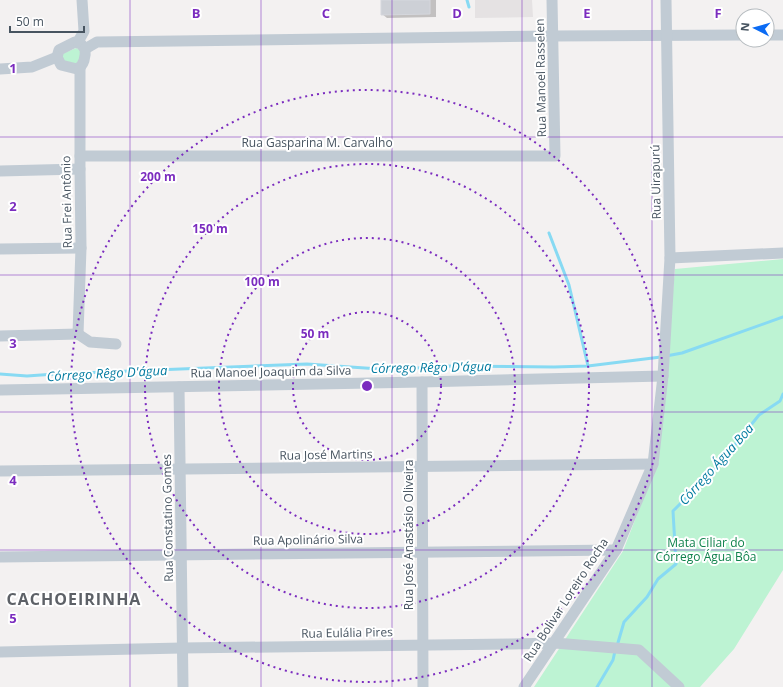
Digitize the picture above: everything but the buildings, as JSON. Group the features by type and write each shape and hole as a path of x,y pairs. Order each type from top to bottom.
{"street":[{"path":"82,0 84,31 82,46 84,60 80,68 74,70 61,65 57,60 57,57 59,50 75,42 82,46 97,42 735,35"},
{"name":"Rua Manoel Rasselen","path":"552,0 555,156"},
{"name":"Rua Uirapurú","path":"664,362 670,258 666,0"},
{"path":"0,69 32,67 57,57"},
{"name":"Rua Frei Antônio","path":"78,334 82,248 80,68"},
{"name":"Rua Gasparina M. Carvalho","path":"80,156 555,156"},
{"path":"0,170 80,170"},
{"path":"0,249 82,248"},
{"path":"670,258 779,253"},
{"path":"0,336 78,334 90,342 116,344"},
{"name":"Rua Bolivar Loreiro Rocha","path":"524,687 555,643 616,550 652,464 664,362"},
{"name":"Rua Manoel Joaquim da Silva","path":"0,390 663,376"},
{"name":"Rua José Anastásio Oliveira","path":"422,382 423,687"},
{"name":"Rua Constatino Gomes","path":"179,387 183,685"},
{"name":"Rua José Martins","path":"0,471 652,464"},
{"name":"Rua Apolinário Silva","path":"0,557 616,550"},
{"name":"Rua Eulália Pires","path":"0,652 555,643 639,650 680,687"}],"shaded area":[{"path":"475,0 532,0 533,17 475,18"}],"green space":[{"path":"76,48 81,50 79,64 63,63 62,54"},
{"name":"Mata Ciliar do Córrego Água Bôa","path":"783,259 783,570 734,649 700,687 534,687 623,551 657,463 675,269"}],"waterway":[{"path":"467,0 469,7"},
{"path":"549,233 569,285 588,366"},
{"name":"Córrego Rêgo D'água","path":"666,356 682,353 783,317"},
{"name":"Córrego Rêgo D'água","path":"0,374 27,376 307,364 394,370 441,366 554,367 588,366 661,357"},
{"name":"Córrego Água Boa","path":"617,646 624,622 647,597 658,579 676,564 673,511 718,466 759,415 780,401 783,394"},
{"name":"Córrego Água Boa","path":"597,687 613,660 615,651"}],"district":[{"name":"CACHOEIRINHA","path":"74,599"}]}
